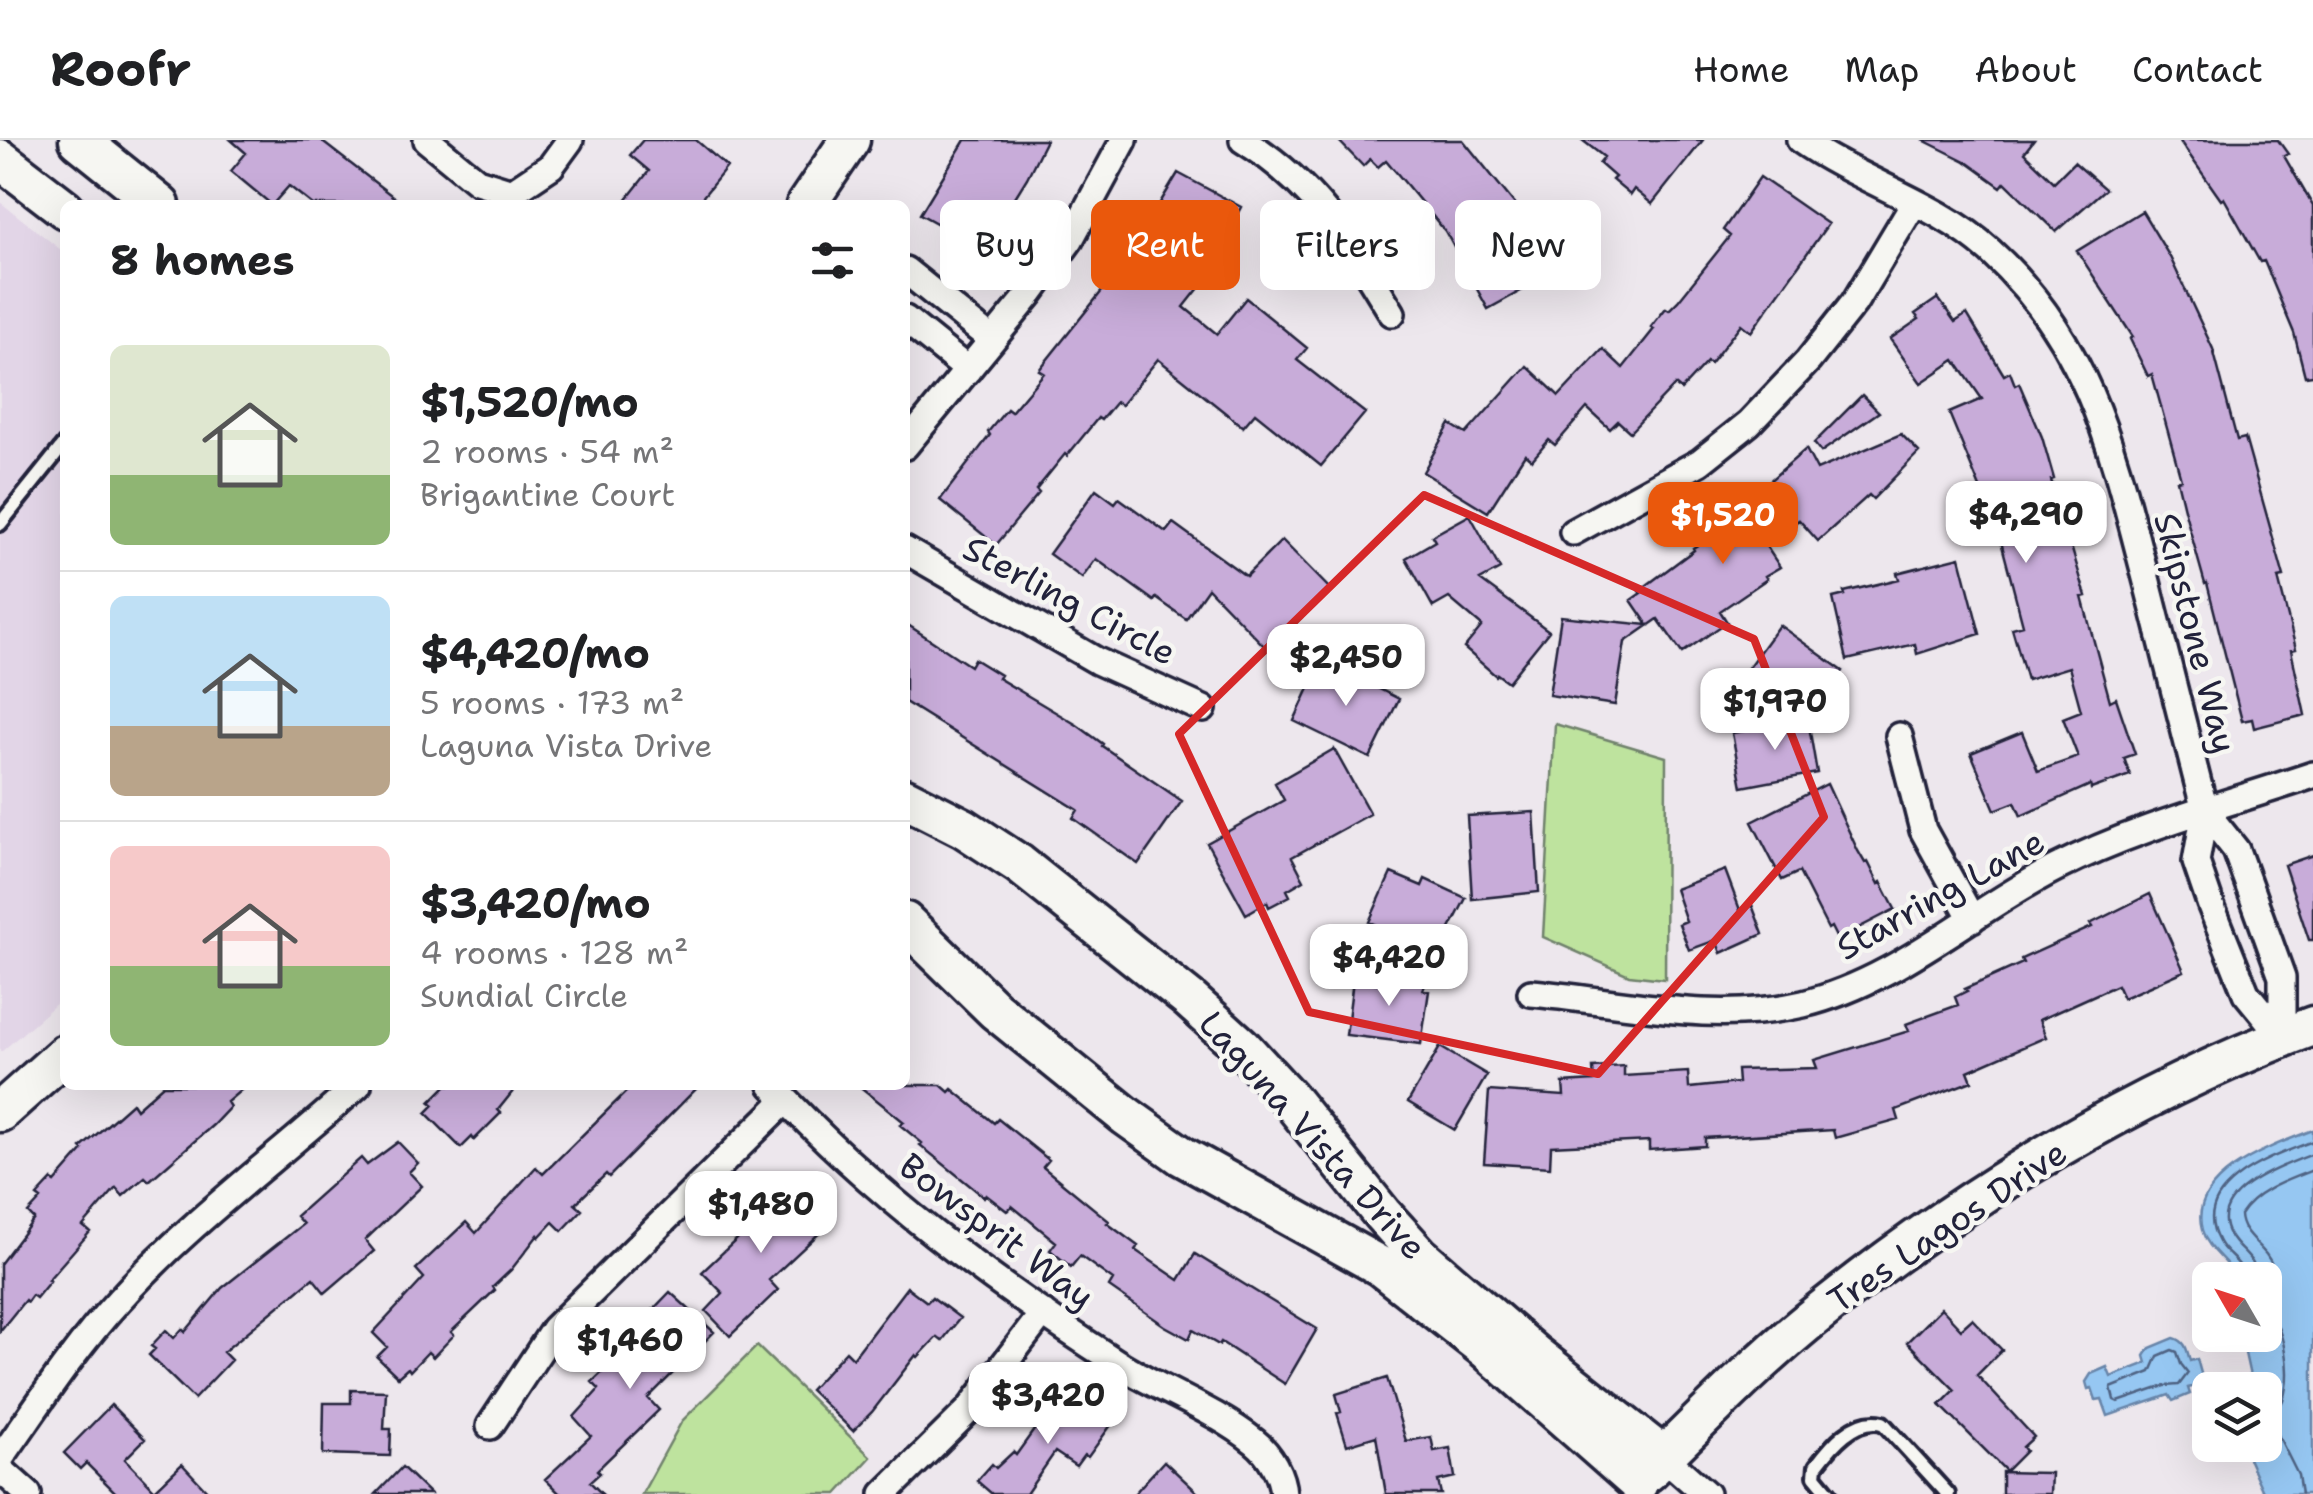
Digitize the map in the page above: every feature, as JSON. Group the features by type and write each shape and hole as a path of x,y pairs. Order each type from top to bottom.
{"street":[{"path":"79,140 154,200"},
{"path":"427,140 476,180 512,192 551,166 570,140"},
{"path":"814,200 850,140"},
{"path":"910,440 1070,240 1124,140"},
{"path":"1243,140 1309,191 1343,235 1392,313"},
{"name":"Skipstone Way","path":"1800,140 1834,164 1941,216 1988,248 2028,288 2060,332 2111,442 2206,811 2236,850 2298,1031"},
{"path":"0,159 60,205"},
{"path":"1573,532 1700,462 1749,423 1808,362 1854,304 1914,203"},
{"path":"910,275 992,340"},
{"path":"910,323 968,370"},
{"name":"Sterling Circle","path":"910,553 1097,661 1203,709"},
{"path":"1900,736 1922,830 1972,919"},
{"name":"Starring Lane","path":"1532,992 1700,1012 1748,1012 1804,1004 1906,962 2054,869 2090,852 2313,776"},
{"name":"Laguna Vista Drive","path":"910,801 964,828 1018,864 1190,1000 1241,1046 1420,1256 1549,1366 1645,1482"},
{"name":"Skipstone Way","path":"2206,811 2196,862 2246,993 2298,1031"},
{"name":"Laguna Vista Drive","path":"910,927 995,1010 1126,1116 1197,1166 1380,1266 1645,1482 1706,1494"},
{"name":"Tres Lagos Drive","path":"1645,1482 1734,1387 1820,1311 1956,1212 2138,1103 2298,1031"},
{"path":"0,1112 60,1058"},
{"path":"0,1459 82,1341 121,1297 207,1214 287,1150 353,1090"},
{"path":"490,1426 554,1329 779,1093"},
{"name":"Bowsprit Way","path":"779,1093 849,1161 1043,1313 1123,1366 1257,1443 1274,1465 1283,1491"},
{"path":"884,1494 968,1410 1043,1313"},
{"path":"0,1469 28,1494"}],"lane":[{"path":"0,524 60,449"},
{"path":"1830,1494 1815,1476 1816,1466 1853,1428 1872,1420 1882,1422 1948,1494"}],"highlighted area":[{"path":"1424,495 1754,639 1824,817 1598,1074 1309,1012 1179,734"}],"shaded area":[{"path":"0,202 60,249 60,1000 0,1053"}],"green space":[{"path":"1555,724 1666,757 1665,979 1629,975 1543,937"},
{"path":"757,1346 871,1457 837,1494 642,1494 682,1421"}],"water":[{"path":"2313,1130 2313,1494 2264,1494 2250,1462 2282,1462 2282,1372 2249,1372 2245,1352 2282,1352 2282,1262 2225,1262 2202,1230 2201,1211 2208,1193 2221,1178 2278,1144"},
{"path":"2174,1338 2184,1344 2190,1361 2197,1359 2201,1372 2192,1372 2190,1394 2173,1401 2169,1395 2108,1416 2102,1399 2096,1400 2086,1382 2091,1374 2107,1367 2111,1377 2147,1363 2145,1356 2150,1348"}],"building":[{"path":"231,140 320,140 398,200 307,200 289,186 276,200 266,200 231,171 246,153"},
{"path":"643,140 696,140 727,167 700,200 626,200 649,171 630,155"},
{"path":"965,140 1046,140 1013,200 940,200 940,225 920,214"},
{"path":"1338,140 1463,140 1511,200 1455,200 1455,249 1435,219 1435,200 1419,200 1386,160 1378,167 1370,159 1363,166"},
{"path":"1582,140 1703,140 1652,204 1634,189 1630,195 1612,180 1615,177 1599,163 1604,157"},
{"path":"1923,140 2034,140 2024,153 2054,182 2074,162 2105,189 2056,232 2005,182 2001,187 1965,161"},
{"path":"2179,140 2278,140 2288,154 2284,156 2313,206 2313,375 2305,376 2294,333 2264,261 2260,262 2224,198 2221,200"},
{"path":"1178,173 1228,200 1162,200"},
{"path":"1760,177 1828,224 1751,332 1741,324 1710,364 1707,362 1681,390 1675,385 1630,432 1618,421 1610,429 1587,408 1555,445 1549,440 1532,460 1525,454 1488,512 1423,472 1450,424 1466,434 1527,366 1559,396 1603,349 1623,368 1666,308 1669,310 1678,301 1730,236 1723,230"},
{"path":"2142,211 2170,257 2213,349 2237,440 2245,438 2284,577 2278,578 2296,649 2291,650 2305,715 2254,728 2252,719 2242,721 2152,374 2148,376 2130,339 2133,337 2077,251"},
{"path":"1103,290 1197,290 1184,307 1217,334 1246,298 1307,348 1297,360 1365,413 1321,466 1255,413 1243,427 1158,359 1121,405 1116,402 1065,454 996,545 940,500 990,435 988,432 1044,373 1039,370"},
{"path":"1478,290 1523,290 1488,309"},
{"path":"1938,298 1955,322 1967,314 2004,375 2010,372 2015,385 2019,383 2042,437 2110,701 2116,698 2135,754 2124,758 2130,775 2091,789 2090,785 2021,816 2015,802 1995,810 1971,753 2022,732 2038,771 2078,757 2063,718 2081,711 2069,667 2027,680 2012,628 2023,625 1999,534 1949,413 1982,399 1955,360 1921,383 1890,339 1919,319 1915,314"},
{"path":"1862,395 1879,412 1821,452 1814,443"},
{"path":"1901,434 1919,452 1873,499 1869,495 1818,541 1799,520 1764,543 1780,567 1720,611 1727,622 1682,653 1658,619 1625,642 1615,705 1549,695 1561,616 1648,625 1631,600 1639,591 1693,548 1766,500 1761,495 1770,486 1767,483 1806,449 1817,470"},
{"path":"1096,489 1115,503 1119,498 1166,532 1173,523 1246,576 1282,540 1330,589 1268,650 1208,588 1186,619 1096,559 1082,578 1049,554"},
{"path":"1470,515 1500,569 1480,580 1549,631 1508,682 1464,648 1482,626 1449,598 1433,607 1406,558 1435,541 1432,536"},
{"path":"1960,557 1980,634 1917,654 1915,644 1847,660 1833,598 1899,579 1897,573"},
{"path":"1779,625 1843,671 1810,716 1747,669"},
{"path":"910,626 970,666 974,659 1000,675 998,678 1077,725 1182,801 1138,864 1073,818 1078,810 910,705"},
{"path":"1322,660 1399,699 1370,758 1294,721"},
{"path":"1808,720 1817,773 1742,787 1732,733"},
{"path":"1334,749 1370,814 1292,857 1304,880 1287,890 1290,896 1269,907 1267,902 1246,914 1207,843 1284,800 1275,783"},
{"path":"1827,784 1858,851 1895,909 1837,939 1799,872 1782,880 1752,822"},
{"path":"1534,812 1539,892 1472,899 1467,816"},
{"path":"2313,855 2313,940 2309,940 2284,865"},
{"path":"1725,870 1740,910 1752,905 1763,934 1721,953 1716,940 1689,950 1679,924 1686,921 1675,889"},
{"path":"1391,873 1422,886 1425,879 1466,898 1438,952 1369,922"},
{"path":"2150,894 2184,971 2123,998 2117,985 2039,1020 2046,1037 1968,1071 1972,1081 1896,1110 1899,1120 1835,1138 1833,1130 1705,1138 1705,1146 1649,1150 1649,1141 1551,1146 1550,1167 1484,1163 1489,1091 1564,1096 1563,1083 1594,1081 1593,1068 1624,1066 1624,1076 1688,1072 1689,1088 1738,1083 1737,1070 1817,1068 1814,1060 1909,1031 1906,1024 1958,1005 1955,997 1965,989 2023,963 2021,959 2092,927 2090,924"},
{"path":"1394,973 1428,977 1423,990 1429,991 1421,1044 1346,1035 1353,980 1388,985"},
{"path":"1440,1047 1487,1075 1455,1130 1408,1102"},
{"path":"910,1085 941,1085 949,1092 952,1089 1049,1160 1043,1167 1138,1246 1135,1250 1179,1280 1195,1254 1317,1329 1285,1384 1221,1342 1219,1345 1193,1330 1189,1339 1165,1326 1109,1287 1113,1280 1080,1256 1071,1267 1050,1250 1056,1242 1012,1206 1007,1211 984,1197 920,1145 900,1125 904,1122 864,1090 910,1090"},
{"path":"157,1090 241,1090 227,1102 230,1107 213,1125 149,1181 145,1177 123,1196 116,1188 83,1226 90,1232 36,1298 32,1295 25,1300 0,1331 0,1264 34,1219 28,1213 41,1199 37,1196 52,1180 55,1182 81,1148 132,1103 136,1109"},
{"path":"442,1090 514,1090 498,1110 501,1113 461,1148 426,1113 434,1105 430,1102"},
{"path":"628,1090 695,1090 609,1177 606,1174 575,1204 582,1210 562,1231 553,1222 538,1235 493,1287 495,1290 451,1332 454,1335 433,1357 428,1352 410,1371 408,1368 398,1377 377,1357 387,1347 373,1333 424,1278 416,1269 466,1222 476,1233 536,1167 543,1174"},
{"path":"398,1142 418,1163 409,1172 422,1186 365,1240 374,1251 325,1293 313,1278 223,1352 231,1360 194,1399 149,1355 155,1349 151,1346 166,1330 174,1338 182,1329 185,1332 222,1288 303,1224 296,1216 361,1158 367,1165"},
{"path":"789,1178 814,1204 809,1210 826,1227 769,1280 778,1290 730,1336 706,1311 723,1293 702,1272 769,1209 763,1202"},
{"path":"907,1287 927,1302 932,1297 960,1318 942,1341 937,1337 916,1355 853,1431 810,1390 846,1351 853,1358"},
{"path":"670,1292 714,1332 648,1398 659,1410 597,1470 600,1473 590,1482 602,1494 560,1494 545,1479 591,1436 574,1417 599,1389 592,1382 629,1347 644,1319"},
{"path":"1941,1308 1961,1329 1972,1319 2002,1350 1977,1375 2034,1437 2006,1471 1940,1405 1955,1390 1907,1342"},
{"path":"1387,1378 1406,1441 1431,1437 1434,1451 1450,1448 1455,1477 1438,1481 1441,1494 1386,1494 1376,1436 1347,1445 1337,1413 1341,1412 1336,1394"},
{"path":"351,1390 386,1391 384,1429 391,1429 390,1456 323,1454 324,1403 351,1403"},
{"path":"1062,1391 1111,1425 1088,1457 1084,1455 1076,1466 1055,1452 1026,1494 992,1494 977,1481 992,1464 996,1468 1013,1452 1016,1455"},
{"path":"111,1405 145,1439 125,1459 155,1490 182,1464 210,1494 117,1494 86,1463 80,1469 64,1453"},
{"path":"1164,1461 1199,1494 1134,1494"},
{"path":"402,1467 430,1494 376,1494"},
{"path":"2002,1472 2051,1473 2050,1494 2002,1494"}]}
